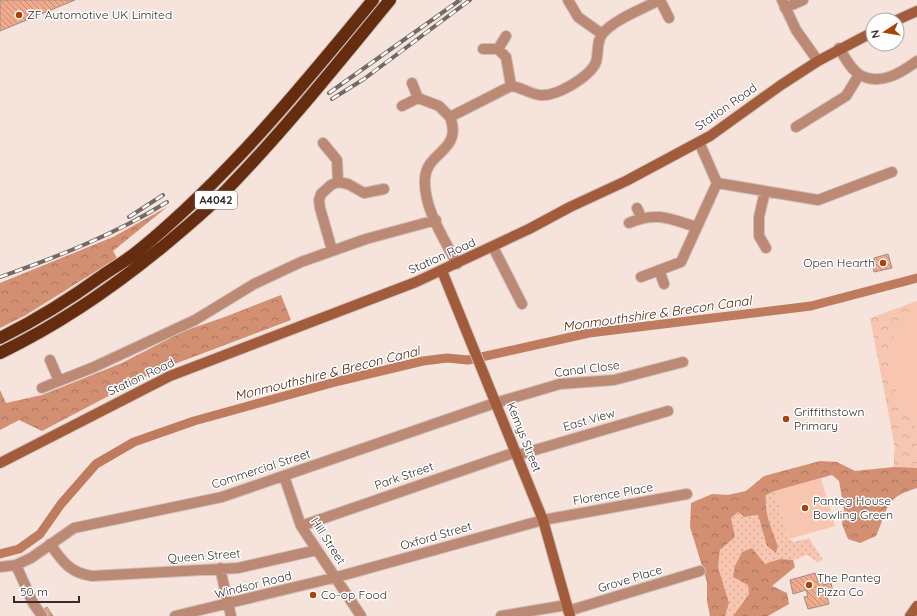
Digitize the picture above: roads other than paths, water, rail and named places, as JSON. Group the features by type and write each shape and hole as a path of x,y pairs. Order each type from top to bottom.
{"highway":[{"name":"A4042","path":"0,338 66,301 137,252 169,224 224,172 272,120 373,0"},
{"name":"A4042","path":"0,353 73,313 116,284 188,226 230,187 262,152 390,0"}],"street":[{"path":"568,0 578,17 602,34"},
{"path":"450,117 511,86 520,87 538,95 546,96 555,93 590,72 595,63 598,43 602,34 610,27 659,0 669,18"},
{"path":"803,0 783,4 796,30 818,61"},
{"path":"905,16 917,11"},
{"path":"498,49 506,36"},
{"name":"Station Road","path":"0,463 170,376 442,271 493,247 626,181 699,142 818,61 839,48 865,36"},
{"path":"839,48 859,75 868,78 892,76 900,73 917,61"},
{"path":"483,49 498,49 506,57 511,86"},
{"path":"796,127 846,96 859,75"},
{"path":"412,83 418,98 439,106 450,117 453,125 453,136 445,149 434,159 425,176 428,202 457,264"},
{"path":"402,106 418,98"},
{"path":"641,277 681,262 717,183 699,142"},
{"path":"323,143 338,162 338,182"},
{"path":"717,183 818,200 892,172"},
{"path":"332,250 319,200 324,190 338,182 348,184 364,193 384,188"},
{"path":"765,191 754,238 766,248"},
{"path":"629,223 639,213 658,216 696,227"},
{"path":"42,388 94,367 196,320 254,284 332,250 436,220"},
{"path":"493,247 522,304"},
{"path":"659,270 664,284"},
{"name":"Kemys Street","path":"442,271 543,520 568,611"},
{"path":"50,360 59,381"},
{"name":"Canal Close","path":"495,403 560,384 614,380 683,362"},
{"name":"Commercial Street","path":"0,567 16,565 31,558 64,533 85,524 222,497 495,403"},
{"name":"East View","path":"517,453 668,411"},
{"name":"Park Street","path":"301,526 517,453"},
{"name":"Hill Street","path":"284,476 301,526 337,577 361,616"},
{"name":"Florence Place","path":"543,520 687,494"},
{"name":"Oxford Street","path":"337,577 543,520"},
{"name":"Queen Street","path":"50,544 63,563 72,571 92,576 255,565 317,550"},
{"path":"16,565 32,603 42,616"},
{"path":"220,568 231,616"},
{"name":"Grove Place","path":"501,616 568,611 700,571"},
{"name":"Windsor Road","path":"175,616 337,577"},
{"path":"910,616 917,606"}],"waterway":[{"name":"Monmouthshire & Brecon Canal","path":"0,554 19,549 40,534 61,504 96,464 134,442 194,421 339,381 423,361 447,358 468,360 589,333 811,306 917,278"}],"railway":[{"path":"329,93 460,0"},
{"path":"332,99 364,79 470,0"},
{"path":"129,217 163,195"},
{"path":"0,277 107,235 148,214 167,202"}],"place":[{"name":"ZF Automotive UK Limited","path":"19,15"},
{"name":"Open Hearth","path":"883,263"},
{"name":"Griffithstown Primary","path":"786,419"},
{"name":"Panteg House Bowling Green","path":"805,508"},
{"name":"The Panteg Pizza Co","path":"809,585"},
{"name":"Co-op Food","path":"313,595"}]}
